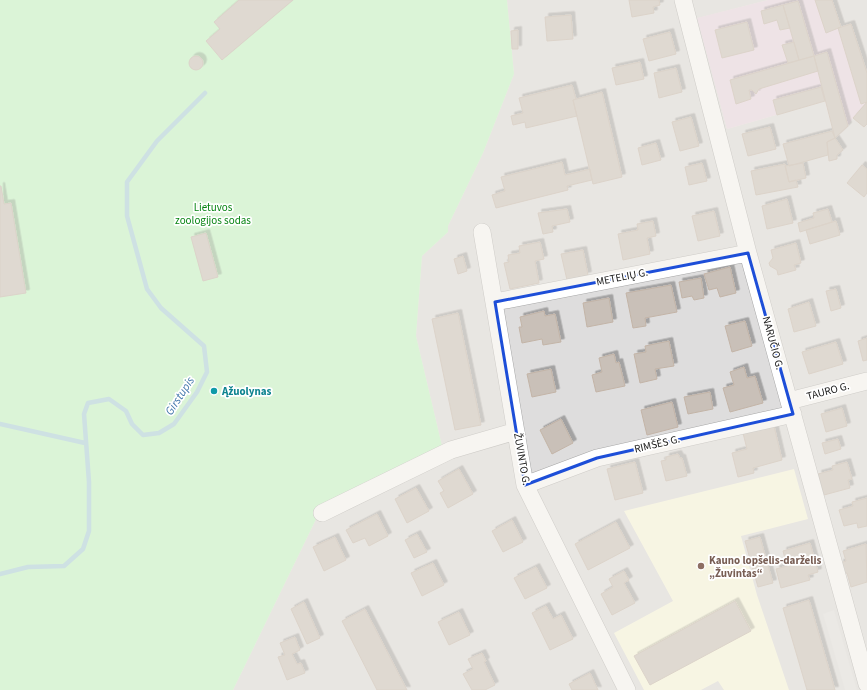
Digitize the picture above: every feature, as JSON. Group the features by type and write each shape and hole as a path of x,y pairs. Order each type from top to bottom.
{"street":[{"name":"NARUČIO G.","path":"683,0 748,253 867,684"},
{"name":"ŽUVINTO G.","path":"482,232 525,485 627,690"},
{"name":"METELIŲ G.","path":"495,302 748,253"},
{"name":"TAURO G.","path":"791,408 867,381"},
{"name":"RIMŠĖS G.","path":"525,485 597,458 791,408"},
{"path":"322,513 451,450 516,431"}],"highlighted area":[{"path":"748,253 793,414 597,458 525,485 495,302"}],"shaded area":[{"path":"507,0 768,0 698,18 727,129 825,101 835,138 848,126 867,102 867,690 233,690 321,509 442,446 416,336 422,256 448,232 448,226 483,153 514,74"},
{"path":"768,0 832,0 841,27 851,24 867,73 867,102 848,126 835,138 825,101 727,129 697,18"},
{"path":"832,0 867,0 867,73 851,24 841,27"},
{"name":"Kauno lopšelis-darželis „Žuvintas“","path":"794,469 808,519 741,536 757,595 789,690 724,690 718,681 701,690 644,690 614,633 673,601 624,511"},
{"path":"834,610 857,690 845,690 823,614"}],"green space":[{"name":"Ąžuolynas","path":"0,0 507,0 514,74 483,153 448,226 448,232 422,256 416,336 442,446 321,509 233,690 0,690"}],"building":[{"path":"239,0 293,0 222,60 206,41 220,29 214,22"},
{"path":"629,0 659,0 660,5 653,7 654,13 632,17"},
{"path":"815,0 832,0 841,27 826,33"},
{"path":"798,1 814,56 799,60 783,5"},
{"path":"783,5 790,28 780,30 777,20 764,24 761,11"},
{"path":"571,15 573,39 547,41 545,17"},
{"path":"747,22 754,50 722,58 715,30"},
{"path":"851,24 867,73 867,102 861,104 838,28"},
{"path":"518,30 518,49 512,49 511,31"},
{"path":"670,32 676,54 649,61 643,39"},
{"path":"794,42 799,60 788,63 782,45"},
{"path":"827,52 848,126 835,138 814,56"},
{"path":"196,56 201,58 203,63 201,68 196,70 191,68 189,63 191,58"},
{"path":"814,56 818,71 759,89 756,94 752,90 749,90 751,99 736,104 730,80"},
{"path":"640,62 644,79 616,85 612,68"},
{"path":"676,68 682,92 659,98 654,73"},
{"path":"572,85 576,99 573,100 577,116 526,128 525,122 513,125 511,116 523,113 519,98"},
{"path":"821,87 825,101 777,115 773,100"},
{"path":"602,92 622,177 593,184 573,100"},
{"path":"867,102 867,124 864,127 853,118"},
{"path":"691,117 699,146 680,151 672,122"},
{"path":"770,127 776,149 748,156 742,134"},
{"path":"832,131 835,138 827,142 828,155 789,166 783,144"},
{"path":"835,138 843,150 837,155 837,159 829,161 827,142"},
{"path":"656,143 661,160 642,165 638,148"},
{"path":"562,162 565,175 590,169 592,180 567,186 568,190 496,208 492,195 505,191 501,177"},
{"path":"702,163 707,181 689,185 685,167"},
{"path":"803,163 806,178 789,182 785,166"},
{"path":"785,164 789,182 796,180 798,187 756,195 751,171"},
{"path":"862,165 867,169 867,193 864,197 847,183"},
{"path":"0,186 4,204 11,203 26,293 0,297"},
{"path":"787,199 793,223 767,229 762,206"},
{"path":"567,209 570,222 552,226 553,232 543,234 538,213"},
{"path":"828,209 832,222 800,232 798,223 814,218 813,213"},
{"path":"714,211 720,236 698,241 692,216"},
{"path":"653,221 656,236 647,238 650,254 623,260 618,234 638,230 637,224"},
{"path":"836,221 840,235 810,244 806,230"},
{"path":"206,233 218,277 203,281 191,237"},
{"path":"540,242 544,259 535,261 539,283 510,289 504,263 509,262 508,255 520,253 519,246"},
{"path":"796,243 801,263 794,265 796,270 778,275 777,270 770,266 769,263 773,258 771,250"},
{"path":"583,250 588,275 567,280 561,254"},
{"path":"463,256 467,271 458,274 454,259"},
{"path":"730,267 736,293 720,297 717,288 709,290 704,274"},
{"path":"701,278 704,298 694,300 692,296 682,298 679,282"},
{"path":"671,285 677,312 645,318 646,326 633,328 626,293"},
{"path":"836,289 841,308 831,311 826,291"},
{"path":"609,298 613,322 587,327 583,303"},
{"path":"809,302 816,326 794,332 788,309"},
{"path":"544,311 545,316 555,314 561,342 543,345 542,339 522,343 519,327 522,327 520,317"},
{"path":"458,313 481,425 455,430 432,319"},
{"path":"745,321 752,346 732,352 725,326"},
{"path":"867,338 867,360 863,361 858,341"},
{"path":"669,341 674,366 655,369 657,379 640,383 634,354 646,352 645,346"},
{"path":"836,342 843,364 809,374 802,352"},
{"path":"614,354 616,363 619,362 625,386 596,392 592,375 602,372 599,358"},
{"path":"744,367 747,378 755,376 763,403 730,412 723,388 734,385 730,372"},
{"path":"551,369 556,392 532,397 527,374"},
{"path":"710,392 713,409 688,414 684,397"},
{"path":"672,402 678,427 647,435 641,410"},
{"path":"842,408 847,426 826,432 821,414"},
{"path":"561,419 573,443 552,454 540,430"},
{"path":"774,426 782,460 753,468 754,473 738,477 732,453 747,449 743,433"},
{"path":"838,439 841,449 825,454 822,443"},
{"path":"678,454 680,458 682,458 687,476 666,481 661,461 666,460 666,457"},
{"path":"635,462 643,493 615,500 607,469"},
{"path":"847,462 852,479 848,480 850,488 824,495 818,474 833,470 832,466"},
{"path":"459,469 473,494 448,508 440,493 444,491 438,481"},
{"path":"416,488 429,511 407,523 395,499"},
{"path":"867,498 867,526 858,528 857,523 844,526 839,510 853,506 852,502"},
{"path":"377,514 388,536 369,546 365,538 353,543 346,530"},
{"path":"512,520 523,542 503,552 492,531"},
{"path":"616,522 630,548 588,570 575,544"},
{"path":"417,534 427,552 414,558 405,540"},
{"path":"335,537 346,560 324,571 313,547"},
{"path":"760,537 765,555 750,559 745,541"},
{"path":"810,543 818,572 808,575 810,580 781,588 776,569 787,566 783,551"},
{"path":"866,544 867,582 851,587 847,573 843,574 840,563 846,561 843,551"},
{"path":"765,555 773,583 758,587 750,559"},
{"path":"433,563 444,585 422,596 411,573"},
{"path":"536,567 547,588 525,599 514,578"},
{"path":"624,571 629,580 624,583 635,603 612,615 601,594 613,587 609,579"},
{"path":"809,600 835,690 807,690 783,608"},
{"path":"735,601 751,631 650,685 634,656"},
{"path":"304,602 320,638 307,644 291,609"},
{"path":"546,606 553,619 561,615 573,639 550,650 532,613"},
{"path":"365,609 407,690 377,690 342,621"},
{"path":"459,612 470,635 449,645 438,622"},
{"path":"295,637 300,650 292,654 297,664 301,663 305,673 287,680 278,657 285,655 280,643"},
{"path":"482,653 486,661 484,662 495,685 485,690 472,690 463,674 473,669 468,659"},
{"path":"590,673 598,690 572,690 569,684"}],"waterway":[{"name":"Girstupis","path":"0,574 28,567 64,566 83,549 89,531 89,482 84,414 88,403 109,399 126,411 132,424 143,435 159,433 174,424 197,392 207,372 204,346 161,308 147,289 127,216 127,182 157,141 205,93"},
{"path":"0,424 85,443"}],"place":[{"name":"Ąžuolynas","path":"214,391"},
{"name":"Kauno lopšelis-darželis „Žuvintas“","path":"701,566"}],"park label":[{"name":"Lietuvos zoologijos sodas","path":"213,213"}]}
